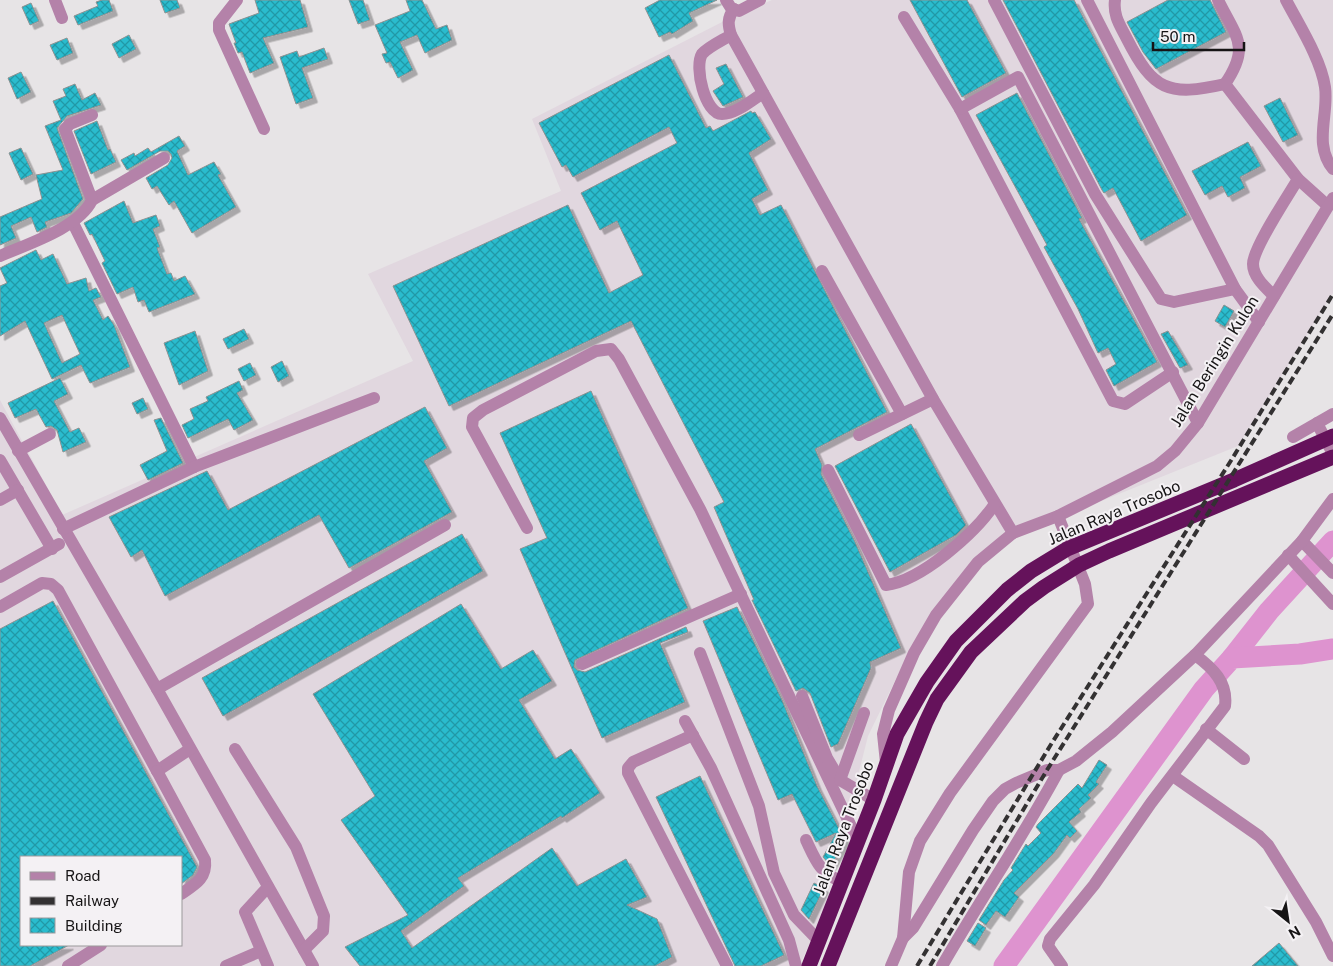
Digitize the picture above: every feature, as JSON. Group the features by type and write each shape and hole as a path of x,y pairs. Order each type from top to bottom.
{"highway":[{"name":"Jalan Raya Trosobo","path":"809,966 904,720 927,682 956,641 1007,590 1031,571 1067,549 1234,480 1333,436"},
{"path":"828,966 926,722 937,699 971,652 1025,601 1079,565 1333,456"}],"street":[{"path":"55,0 62,18"},
{"path":"237,0 222,18 219,30 264,130"},
{"path":"760,0 739,11 730,5 728,24 731,35 933,399 1012,533 978,562 955,589 936,616 914,654 884,721 883,734 886,764"},
{"path":"994,0 1095,194 1161,299 1174,302 1235,289"},
{"path":"1087,0 1235,289 1259,322"},
{"path":"1115,0 1114,12 1141,66 1150,76 1164,85 1193,91 1225,84 1238,62 1241,47 1218,0"},
{"path":"1286,0 1315,57 1325,88 1322,145 1328,164 1333,169"},
{"path":"904,16 960,109 1113,401 1125,404 1172,372"},
{"path":"731,35 702,54 698,67 704,95 712,109 721,114 734,111 763,93"},
{"path":"960,109 1018,77 1198,423"},
{"path":"1225,84 1298,179 1330,202"},
{"path":"92,115 70,124 65,130 92,200"},
{"path":"0,256 73,222 92,200 164,158"},
{"path":"1274,296 1259,280 1253,265 1258,250 1298,179"},
{"name":"Jalan Beringin Kulon","path":"1012,533 1058,516 1156,466 1175,451 1198,423 1330,202"},
{"path":"73,222 194,467"},
{"path":"822,271 902,414"},
{"path":"527,528 472,427 473,418 483,410 596,351 611,349 619,359 700,509 858,841"},
{"path":"0,577 52,548 66,534 194,467 374,398"},
{"path":"859,435 933,399"},
{"path":"1293,437 1333,414"},
{"path":"0,418 157,689 313,966"},
{"path":"1317,423 1333,456"},
{"path":"18,451 50,434"},
{"path":"0,460 52,548"},
{"path":"828,470 886,584 896,584 945,556 994,505"},
{"path":"0,500 18,490"},
{"path":"903,938 913,928 993,801 1005,789 1032,775 1059,770 1095,747 1198,657 1288,555 1302,542 1333,498"},
{"path":"890,966 903,938 909,872 920,841 950,793 1088,604 1085,584 1058,516"},
{"path":"157,689 445,525"},
{"path":"1302,542 1333,574"},
{"path":"1288,555 1333,604"},
{"path":"0,607 42,583 51,584 58,590 205,860 206,868 203,878 182,893"},
{"path":"582,664 741,594"},
{"path":"700,653 759,806 774,873 794,915 819,941"},
{"path":"1062,966 1048,946 1050,939 1094,886 1151,804 1224,706 1226,694 1221,680 1198,657"},
{"path":"802,696 827,758 840,780 874,800"},
{"path":"840,780 864,713"},
{"path":"685,721 712,768 789,940 792,965"},
{"path":"1206,729 1244,759"},
{"path":"693,735 633,762 628,768 628,773 727,966"},
{"path":"157,771 190,749"},
{"path":"235,749 296,847 324,916 324,931 304,950"},
{"path":"942,966 972,914 1028,827 1059,770"},
{"path":"1173,776 1259,836 1268,845 1316,922 1333,956"},
{"path":"806,840 817,864 827,876 842,882"},
{"path":"268,887 245,912 268,966"},
{"path":"68,966 99,946"},
{"path":"226,966 261,951"}],"shaded area":[{"path":"772,0 1333,0 1333,293 1238,446 1089,506 1005,531 912,646 868,736 822,918 799,966 0,966 0,400 62,515 413,361 368,274 561,191 532,119 728,19"}],"building":[{"path":"109,0 113,11 78,25 74,16 98,6 96,2"},
{"path":"160,0 177,0 180,8 165,13"},
{"path":"255,0 300,0 308,27 263,38 274,63 250,73 242,52 238,53 229,24 259,13"},
{"path":"349,0 363,0 370,20 358,24"},
{"path":"406,0 422,0 436,29 447,25 452,40 425,53 417,35 400,42 413,70 398,78 390,62 386,63 382,54 387,53 375,25 410,11"},
{"path":"660,0 717,0 689,13 693,21 672,34 670,32 659,37 645,8"},
{"path":"910,0 967,0 1006,73 962,97"},
{"path":"1003,0 1074,0 1187,215 1141,241 1113,188 1104,193 1102,190"},
{"path":"1168,0 1210,0 1226,32 1156,69 1143,52 1127,22"},
{"path":"31,3 39,21 30,25 22,7"},
{"path":"129,35 136,49 119,58 112,44"},
{"path":"67,38 73,53 57,60 50,45"},
{"path":"324,48 328,59 302,68 313,98 296,104 280,57 297,51 299,57"},
{"path":"669,55 706,128 710,126 713,131 751,111 752,113 755,112 771,139 749,153 768,190 752,199 760,215 781,205 887,412 815,449 822,465 821,474 855,542 901,648 870,662 871,668 838,744 831,747 810,693 803,688 796,691 752,600 754,600 714,507 724,502 631,321 449,406 393,286 568,205 609,293 643,275 617,221 600,230 581,193 677,143 669,127 573,177 566,165 562,167 539,123"},
{"path":"726,64 743,97 723,106 713,91 724,84 716,68"},
{"path":"21,72 31,92 17,99 8,78"},
{"path":"75,84 82,100 95,93 101,105 67,116 57,128 83,199 71,213 45,222 47,227 37,232 31,217 11,226 16,238 0,245 0,217 42,199 36,175 63,170 45,126 61,120 53,101 66,96 63,89"},
{"path":"1017,93 1082,218 1079,219 1157,362 1114,386 1106,370 1116,364 1108,348 1098,353 1078,309 1044,247 1047,245 976,115"},
{"path":"1280,98 1298,135 1283,142 1264,106"},
{"path":"97,121 108,150 110,149 116,162 91,174 74,131"},
{"path":"179,136 185,146 177,151 188,175 214,162 221,174 218,175 236,207 192,233 174,201 169,205 157,186 152,189 146,178 168,165 172,158 171,154 168,151 160,151 127,170 121,160 134,153 135,156 148,148 151,152"},
{"path":"1248,142 1261,166 1240,177 1245,188 1228,197 1222,186 1205,195 1192,171"},
{"path":"21,148 33,174 21,180 9,153"},
{"path":"124,201 133,223 156,215 160,226 153,229 160,247 157,248 167,274 171,273 174,281 185,276 195,294 149,312 144,300 138,302 133,287 117,294 102,263 105,261 92,234 90,235 84,223"},
{"path":"36,250 41,260 53,254 67,284 86,278 89,291 96,288 101,297 93,300 103,320 108,316 114,325 130,367 90,383 81,365 52,379 25,321 0,336 0,286 7,283 0,268","holes":["62,315 80,354 62,363 44,323"]},
{"path":"1224,305 1234,311 1225,327 1215,321"},
{"path":"244,329 249,339 228,349 223,339"},
{"path":"195,331 208,371 179,385 164,343"},
{"path":"1168,331 1188,365 1180,368 1161,334"},
{"path":"282,361 289,376 278,382 271,367"},
{"path":"250,363 256,375 244,381 238,369"},
{"path":"60,378 68,394 54,401 70,432 79,428 86,442 63,452 57,430 51,426 46,427 36,409 15,418 8,403"},
{"path":"239,381 243,390 237,393 253,420 234,430 228,419 188,438 182,425 194,419 190,409 208,401 206,397"},
{"path":"591,391 688,608 575,660 574,667 585,672 686,627 688,632 660,643 685,702 602,738 520,549 547,538 500,433"},
{"path":"143,398 148,409 137,414 132,403"},
{"path":"425,407 447,448 424,461 452,512 349,568 319,515 165,596 142,550 131,557 109,517 207,471 228,510"},
{"path":"161,418 183,463 148,480 140,465 167,451 154,420"},
{"path":"911,424 966,525 956,535 890,572 835,466"},
{"path":"462,534 483,571 223,716 202,678"},
{"path":"53,601 197,867 193,875 182,883 182,856 20,856 20,946 67,946 30,966 0,966 0,629"},
{"path":"461,604 501,669 533,650 552,681 519,700 555,759 571,749 600,793 562,818 561,816 458,878 464,886 401,931 412,948 552,848 577,886 626,859 647,897 627,905 657,919 672,957 655,966 360,966 345,947 408,915 341,820 375,796 313,694"},
{"path":"737,607 782,700 817,786 845,840 831,866 823,857 836,833 816,842 792,794 778,800 703,621"},
{"path":"1099,760 1107,765 1096,782 1099,784 1088,795 1091,798 1079,809 1081,812 1069,822 1077,831 1070,838 1067,835 1054,853 1014,893 1019,897 1005,917 996,911 986,925 979,920 1004,880 1013,870 1011,868 1026,844 1028,846 1041,833 1036,827 1038,824 1078,784 1082,788"},
{"path":"700,776 784,955 761,966 735,966 656,797"},
{"path":"814,883 824,888 809,919 801,910"},
{"path":"978,923 986,928 975,946 967,941"},
{"path":"1279,943 1298,966 1252,966"}],"waterway":[{"path":"1232,658 1269,611 1333,541"},
{"path":"1004,966 1204,689 1232,658 1300,654 1333,649"}],"railway":[{"path":"917,966 1050,746 1232,459 1333,294"},
{"path":"930,966 1047,770 1333,314"}]}
